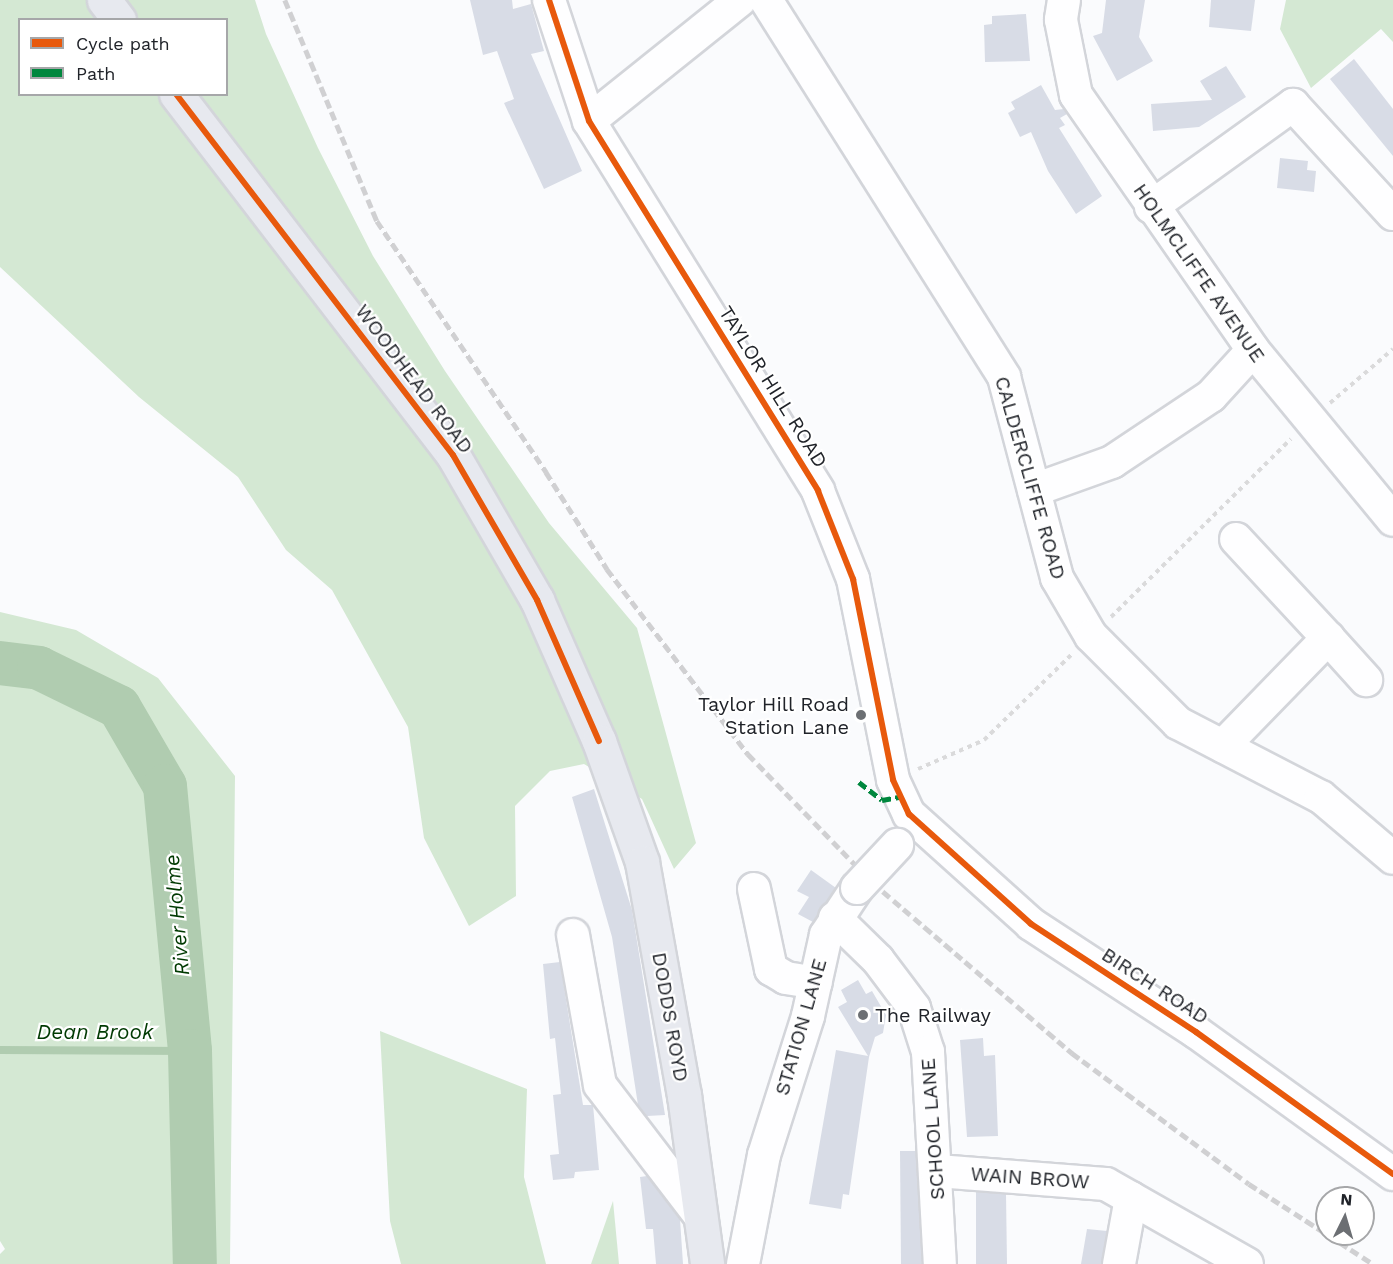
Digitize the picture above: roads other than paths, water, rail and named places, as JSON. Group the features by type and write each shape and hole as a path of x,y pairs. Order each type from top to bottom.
{"main road":[{"path":"104,0 118,18"},
{"name":"WOODHEAD ROAD","path":"178,96 453,455 537,600 611,775"},
{"name":"DODDS ROYD","path":"611,775 642,862 684,1095 707,1264"}],"street":[{"name":"TAYLOR HILL ROAD","path":"549,0 589,122 818,490 853,579 893,780 909,814"},
{"path":"589,122 740,0"},
{"name":"CALDERCLIFFE ROAD","path":"766,0 1004,377 1057,578 1091,636 1178,723 1321,797 1393,858"},
{"name":"HOLMCLIFFE AVENUE","path":"1064,0 1061,20 1076,95 1151,207 1253,350 1308,422 1393,520"},
{"path":"1151,207 1293,105 1393,214"},
{"path":"1034,490 1112,462 1211,396 1253,350"},
{"path":"1236,539 1366,680"},
{"path":"1223,746 1328,638"},
{"name":"STATION LANE","path":"743,1264 764,1155 816,982 826,934 857,888 897,845 909,814"},
{"name":"BIRCH ROAD","path":"909,814 1031,924 1196,1032 1393,1174"},
{"path":"754,888 771,969 786,978 816,982"},
{"name":"SCHOOL LANE","path":"835,918 878,960 914,1008 928,1052 937,1171 940,1264"},
{"path":"573,935 600,1085 701,1217"},
{"name":"WAIN BROW","path":"937,1171 1106,1184 1247,1264"},
{"path":"1119,1264 1131,1198"}],"waterway":[{"name":"River Holme","path":"0,663 39,668 119,707 165,786 190,1051 195,1264"},
{"name":"Dean Brook","path":"0,1050 190,1051"}],"railway":[{"path":"285,0 377,221 546,472 607,569 748,754 873,883 1072,1053 1249,1184 1373,1264"}],"place":[{"name":"Taylor Hill Road Station Lane","path":"861,715"},
{"name":"The Railway","path":"863,1015"}]}
